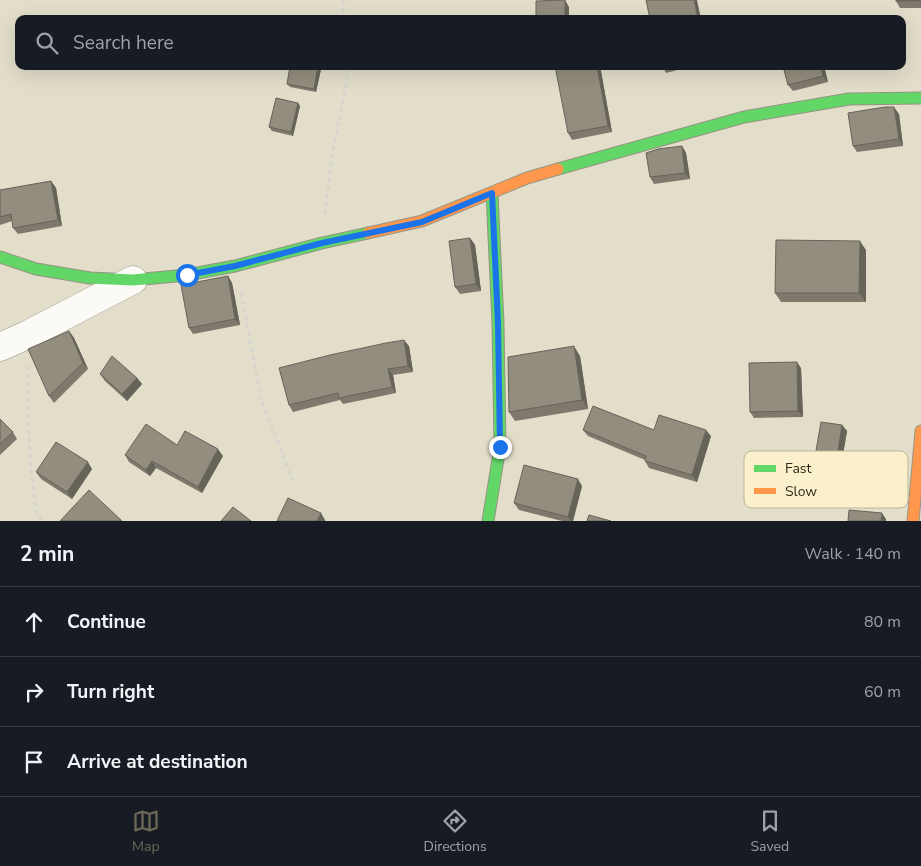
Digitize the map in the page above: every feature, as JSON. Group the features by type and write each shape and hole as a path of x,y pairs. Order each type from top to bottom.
{"street":[{"path":"0,257 36,270 90,278 133,280 187,275 235,266 322,243 422,222 527,178 744,117 849,99 921,98"},
{"path":"488,521 500,447 498,323 492,193"},
{"path":"0,347 133,280"},
{"path":"912,521 921,431"}],"path":[{"path":"343,0 344,15"},
{"path":"322,243 332,156 347,80 346,70"},
{"path":"235,266 261,399 294,484"},
{"path":"27,335 30,461 36,512 42,521"}],"building":[{"path":"565,0 565,15 536,15 536,1"},
{"path":"646,0 694,0 697,15 649,15"},
{"path":"921,0 921,1 896,1"},
{"path":"289,70 317,70 314,89 287,84"},
{"path":"556,70 598,70 608,126 568,133"},
{"path":"784,70 822,70 823,76 788,85"},
{"path":"276,98 298,103 291,132 269,127"},
{"path":"894,107 899,139 853,146 848,113"},
{"path":"682,146 685,173 650,177 646,153 658,149"},
{"path":"51,181 58,220 13,228 11,214 0,217 0,190"},
{"path":"470,238 476,284 455,287 449,241"},
{"path":"776,240 860,241 859,293 775,293"},
{"path":"228,276 235,319 189,328 181,285"},
{"path":"69,331 83,363 49,396 28,349"},
{"path":"404,340 408,366 388,369 392,387 339,398 338,393 289,405 279,368 330,355"},
{"path":"574,346 582,400 509,412 508,357"},
{"path":"112,356 137,378 122,394 100,374"},
{"path":"797,362 798,411 750,412 749,363"},
{"path":"593,406 654,430 659,415 706,430 692,475 645,461 646,456 583,430"},
{"path":"0,419 13,432 0,444"},
{"path":"821,422 842,425 838,451 816,451"},
{"path":"146,424 177,445 185,431 218,449 198,487 152,461 146,470 125,455"},
{"path":"56,442 88,462 67,492 36,472"},
{"path":"524,465 578,479 568,517 514,503"},
{"path":"89,490 122,521 60,521"},
{"path":"288,498 321,513 317,521 277,521"},
{"path":"233,507 251,521 221,521"},
{"path":"849,510 882,513 881,521 848,521"},
{"path":"589,515 611,521 587,521"}],"traffic: fast":[{"path":"558,169 744,117 849,99 921,98"},
{"path":"488,521 500,447 498,323 492,193"},
{"path":"0,257 36,269 90,278 133,280 187,275 235,266 368,233"}],"traffic: slow":[{"path":"368,233 422,221 527,178 558,169"},
{"path":"913,521 921,431"}],"route":[{"path":"187,275 235,266 322,243 422,222 492,193 498,323 500,447"}]}
